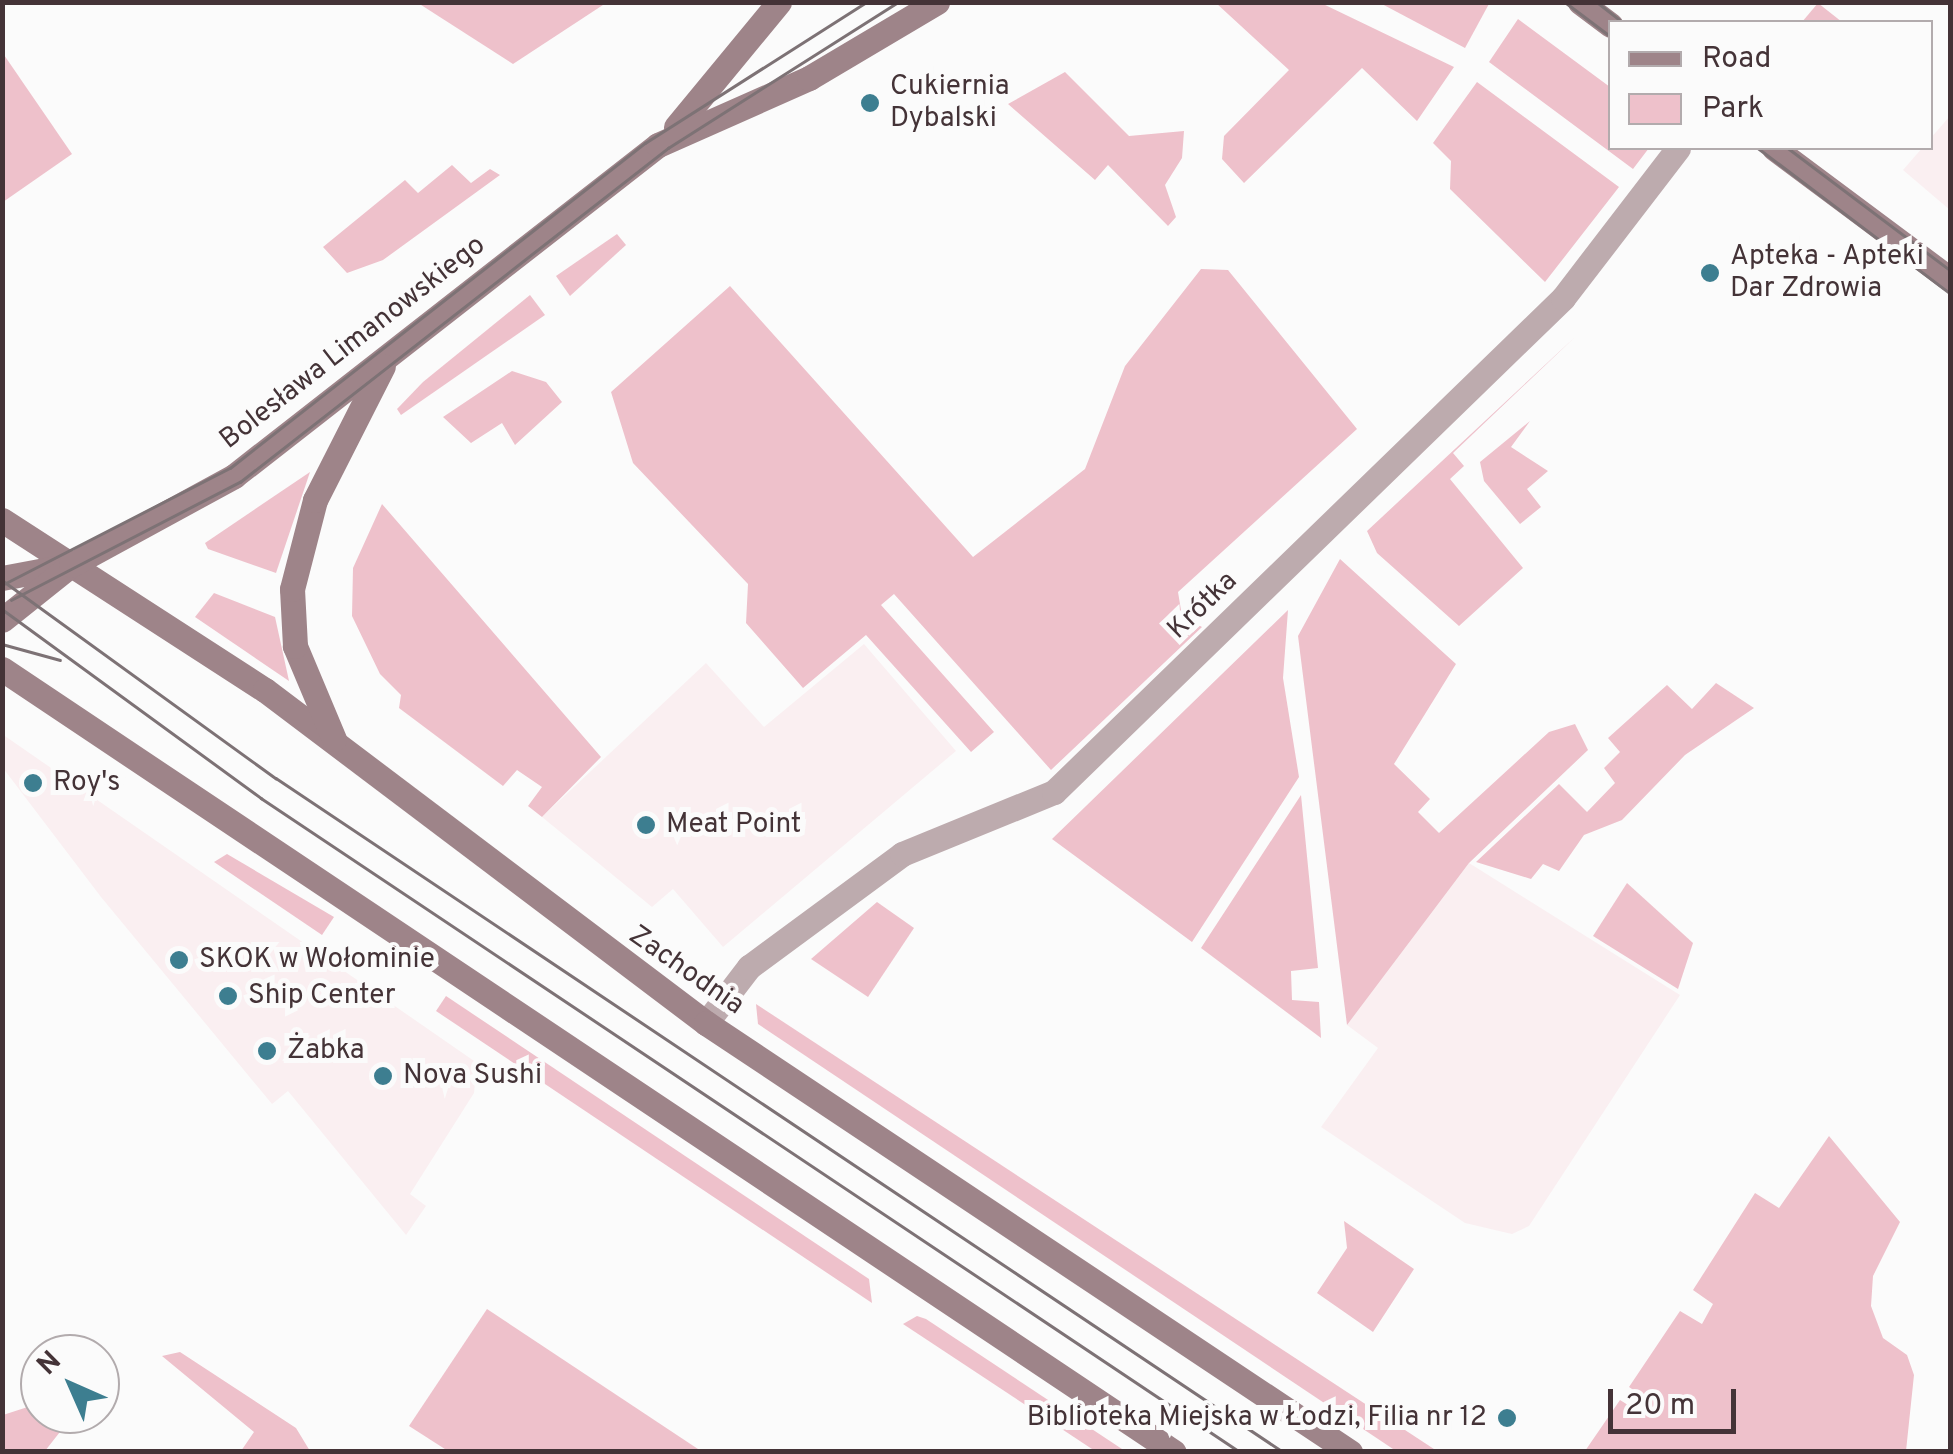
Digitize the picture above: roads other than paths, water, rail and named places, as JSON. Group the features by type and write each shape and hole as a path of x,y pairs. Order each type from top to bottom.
{"main road":[{"name":"Bolesława Limanowskiego","path":"2,620 71,565 234,476 658,144 779,2"},
{"name":"Bolesława Limanowskiego","path":"658,144 809,78 938,2"},
{"path":"1580,2 1608,23"},
{"path":"1777,150 1950,280"},
{"path":"336,743 295,646 292,589 333,458 394,350"},
{"name":"Zachodnia","path":"2,520 336,743 706,1024 1350,1452"},
{"name":"Bolesława Limanowskiego","path":"2,578 71,565"},
{"path":"2,669 1174,1452"}],"street":[{"name":"Krótka","path":"706,1024 749,967 917,844 1054,792 1563,298 1676,150"}],"tram line":[{"path":"2,585 230,468 645,143 866,2"},
{"path":"11,600 240,482 668,148 898,2"},
{"path":"1565,2 1608,34"},
{"path":"1597,2 1620,20"},
{"path":"1761,150 1950,293"},
{"path":"1791,150 1950,270"},
{"path":"2,580 276,778 1283,1452"},
{"path":"2,609 261,798 1240,1452"},
{"path":"2,644 60,660"}],"place":[{"name":"Cukiernia Dybalski","path":"870,103"},
{"name":"Apteka - Apteki Dar Zdrowia","path":"1710,273"},
{"name":"Roy's","path":"33,783"},
{"name":"Meat Point","path":"646,825"},
{"name":"SKOK w Wołominie","path":"179,960"},
{"name":"Ship Center","path":"228,996"},
{"name":"Żabka","path":"267,1051"},
{"name":"Nova Sushi","path":"383,1076"},
{"name":"Biblioteka Miejska w Łodzi, Filia nr 12","path":"1507,1418"}]}
